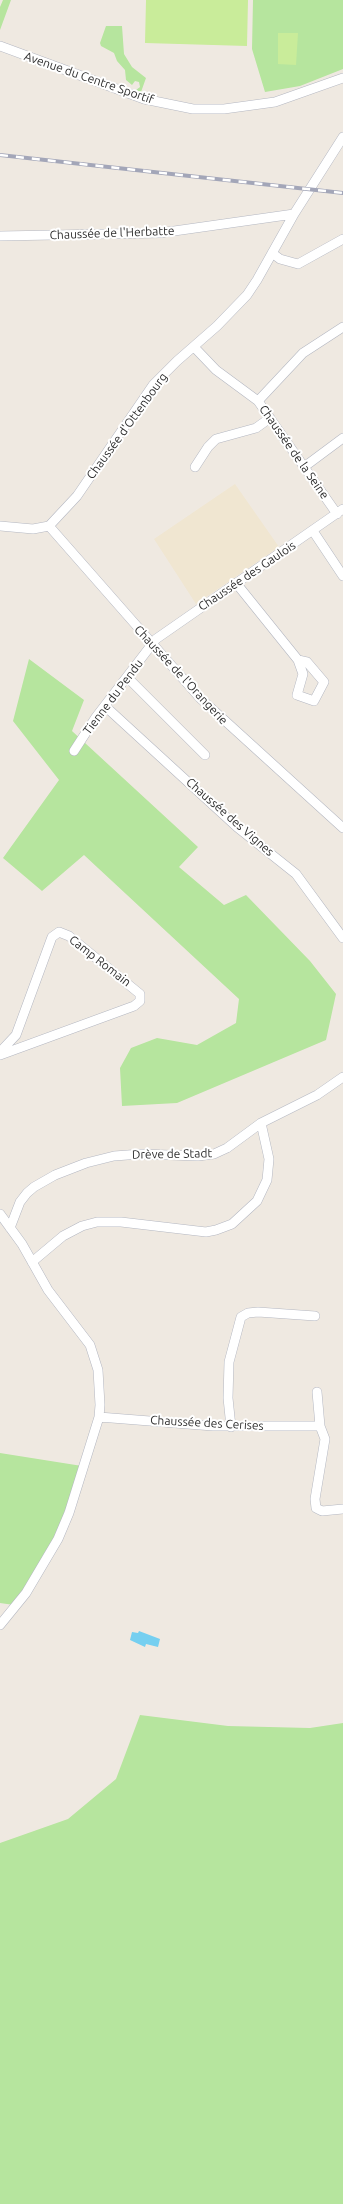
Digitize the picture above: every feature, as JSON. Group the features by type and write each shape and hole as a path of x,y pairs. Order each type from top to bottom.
{"street":[{"name":"Avenue du Centre Sportif","path":"0,46 144,99 193,109 224,109 275,102 343,78"},
{"name":"Chaussée d'Ottenbourg","path":"49,526 77,496 153,385 225,318 247,295 294,214 343,138"},
{"name":"Chaussée de l'Herbatte","path":"0,236 160,233 294,214"},
{"path":"272,254 280,259 298,264 343,239"},
{"path":"258,401 303,353 343,327"},
{"name":"Chaussée de la Seine","path":"194,347 216,370 258,401 304,467 340,512"},
{"path":"195,467 208,447 216,439 256,428 270,418"},
{"path":"304,467 343,438"},
{"name":"Chaussée des Gaulois","path":"152,644 163,633 340,512"},
{"path":"0,526 33,529 49,526"},
{"name":"Chaussée de l'Orangerie","path":"49,526 152,644 213,711 343,828"},
{"path":"313,531 343,576"},
{"path":"236,583 298,660"},
{"name":"Tienne du Pendu","path":"74,751 96,717 106,707 152,644"},
{"path":"127,677 205,755"},
{"name":"Chaussée des Vignes","path":"106,707 237,827 296,874 343,938"},
{"name":"Camp Romain","path":"59,932 69,936 140,994 140,1001 134,1006 0,1054 16,1035 52,937 59,932"},
{"name":"Drève de Stadt","path":"10,1228 20,1202 27,1193 34,1187 55,1175 86,1163 114,1156 140,1154 198,1156 214,1154 227,1148 261,1124 317,1095 343,1077"},
{"path":"32,1262 64,1236 82,1226 97,1222 116,1221 206,1232 232,1224 257,1201 267,1180 269,1159 261,1124"},
{"path":"0,1214 32,1262 48,1290 92,1350 98,1370 99,1417 69,1513 58,1539 26,1593 0,1625"},
{"path":"231,1427 228,1398 230,1362 241,1317 248,1313 258,1312 315,1316"},
{"path":"317,1392 320,1426 324,1435 324,1444 315,1499 316,1508 322,1511 343,1509"},
{"name":"Chaussée des Cerises","path":"99,1417 231,1427 320,1426"}],"shaded area":[{"path":"235,484 279,547 196,604 154,539"}],"green space":[{"path":"3,0 11,0 0,30 0,7"},
{"path":"146,0 248,0 247,46 145,43"},
{"path":"253,0 343,0 343,69 300,86 265,92 252,49"},
{"path":"106,26 122,26 124,54 132,67 146,78 141,92 136,90 140,87 139,82 135,81 132,85 126,80 125,70 117,61 114,53 101,46 100,43"},
{"path":"278,33 298,33 296,65 278,64"},
{"path":"29,659 84,700 72,731 198,847 179,867 224,905 246,895 310,961 336,994 326,1040 177,1103 122,1106 120,1068 131,1048 157,1038 197,1045 236,1023 239,999 84,855 42,891 3,858 59,780 13,721"},
{"path":"0,1453 82,1466 67,1510 52,1543 14,1605 0,1603"},
{"path":"140,1715 228,1726 310,1728 343,1723 343,2204 0,2204 0,1843 68,1819 116,1779"}],"water":[{"path":"139,1631 160,1639 158,1647 146,1644 145,1647 130,1640 132,1632 138,1633"}],"railway":[{"path":"0,155 343,193"}]}
